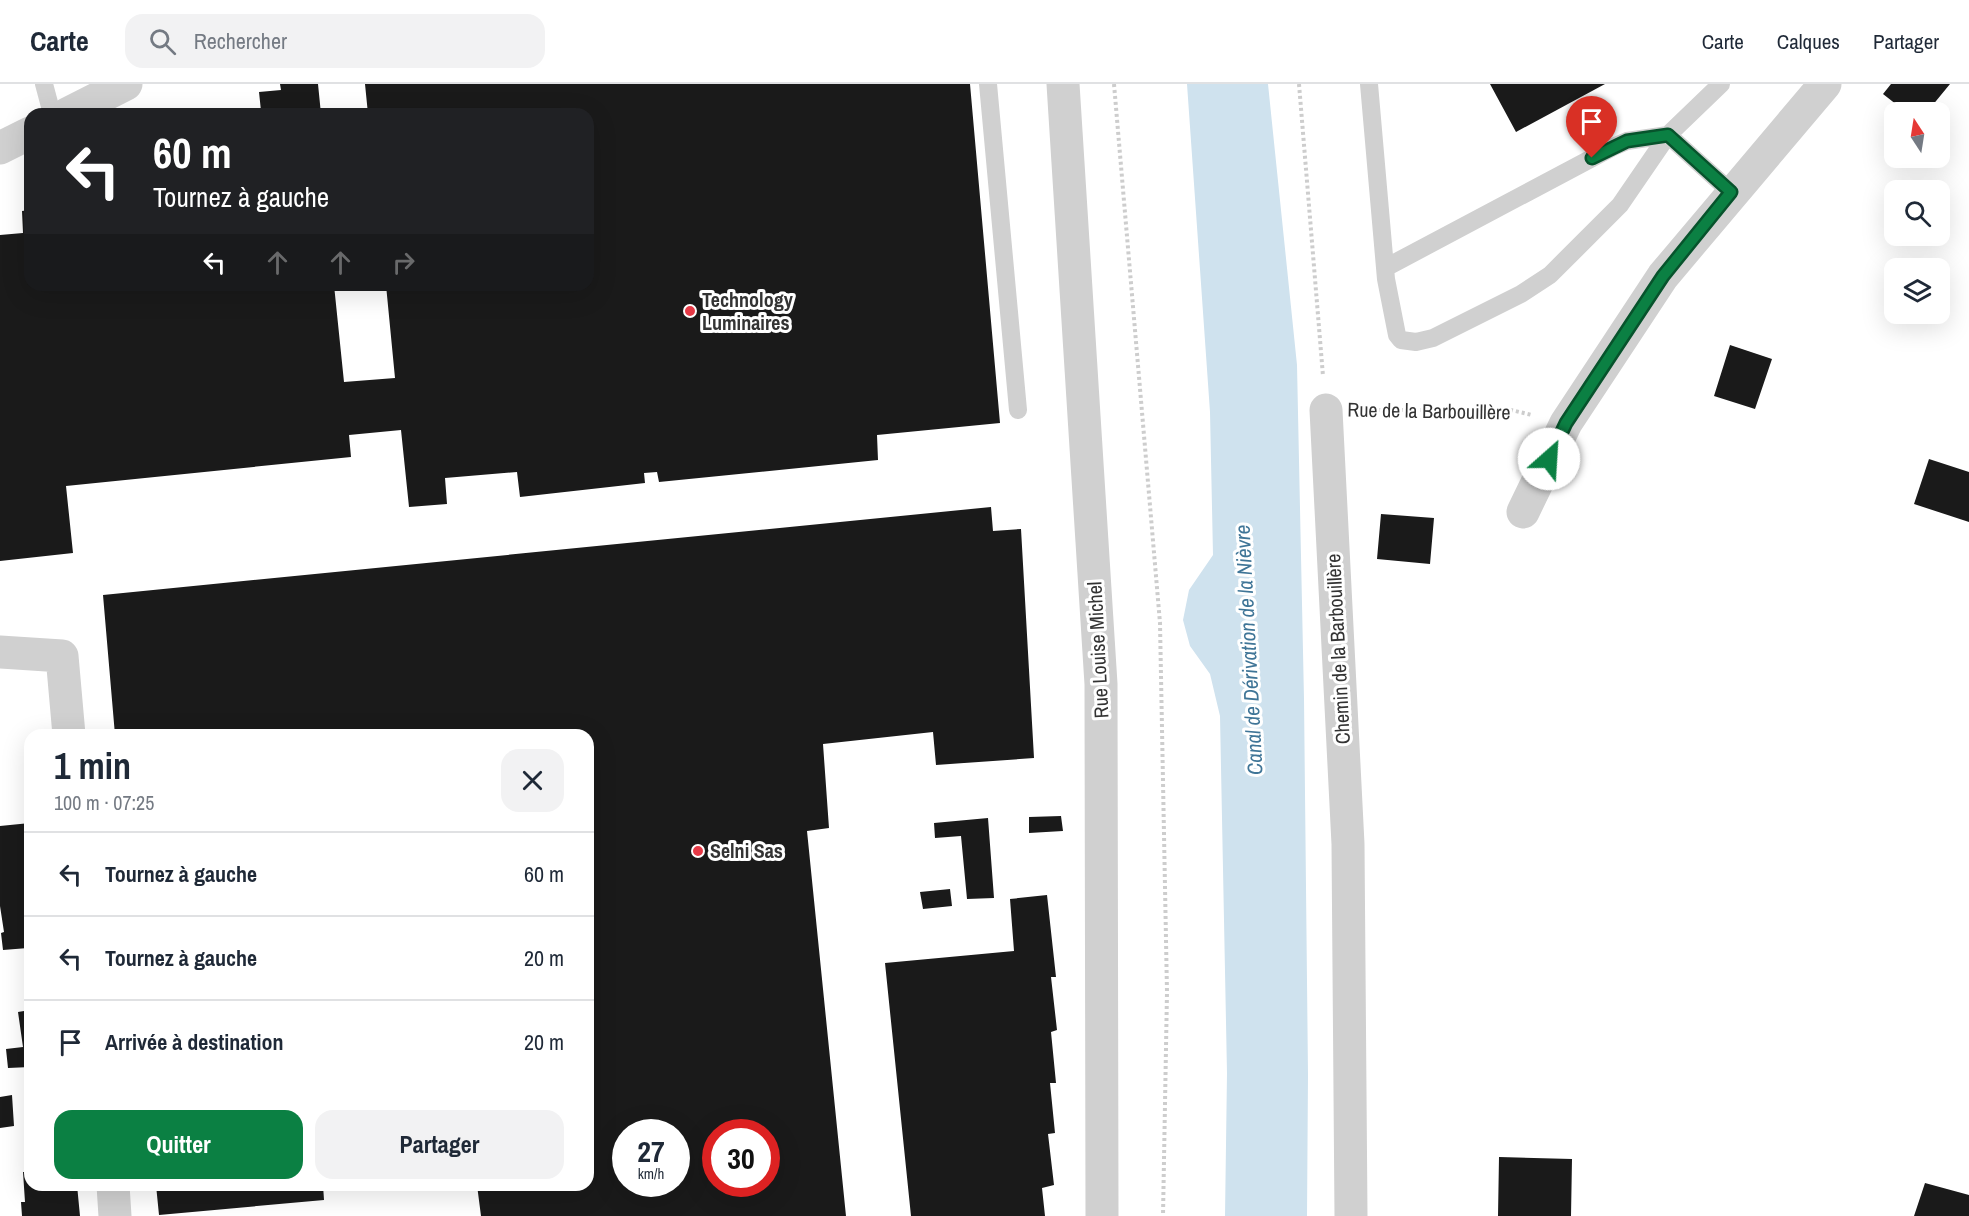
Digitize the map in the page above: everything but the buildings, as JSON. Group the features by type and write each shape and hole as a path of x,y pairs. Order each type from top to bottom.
{"street":[{"path":"79,108 126,84"},
{"name":"Rue Louise Michel","path":"1063,84 1101,684 1102,1216"},
{"path":"1522,512 1566,423 1663,276 1731,192 1825,84"},
{"path":"0,148 24,136"},
{"name":"Chemin de la Barbouillère","path":"1326,410 1348,844 1351,1216"},
{"path":"0,652 62,656 68,729"},
{"path":"113,1191 115,1216"}],"lane":[{"path":"44,84 50,108"},
{"path":"988,84 1018,410"},
{"path":"1369,84 1385,268 1397,335 1401,340 1416,342 1433,338 1521,294 1550,274 1620,206 1668,135 1721,84"},
{"path":"1385,268 1613,147 1627,141 1668,135"},
{"path":"1668,135 1731,192"}],"path":[{"path":"1114,84 1160,623 1167,992 1163,1216"},
{"path":"1299,84 1326,410"},
{"name":"Rue de la Barbouillère","path":"1326,410 1511,410 1566,423"}],"water":[{"name":"Canal de Dérivation de la Nièvre","path":"1187,84 1268,84 1297,365 1304,699 1308,1075 1307,1216 1225,1216 1227,1073 1220,716 1210,674 1190,646 1183,620 1189,590 1213,555 1210,412"}],"place":[{"name":"Technology Luminaires","path":"690,311"},
{"name":"Selni Sas","path":"698,851"}],"route":[{"path":"1549,459 1566,423 1663,276 1731,192 1668,135 1627,141 1592,158"}]}
